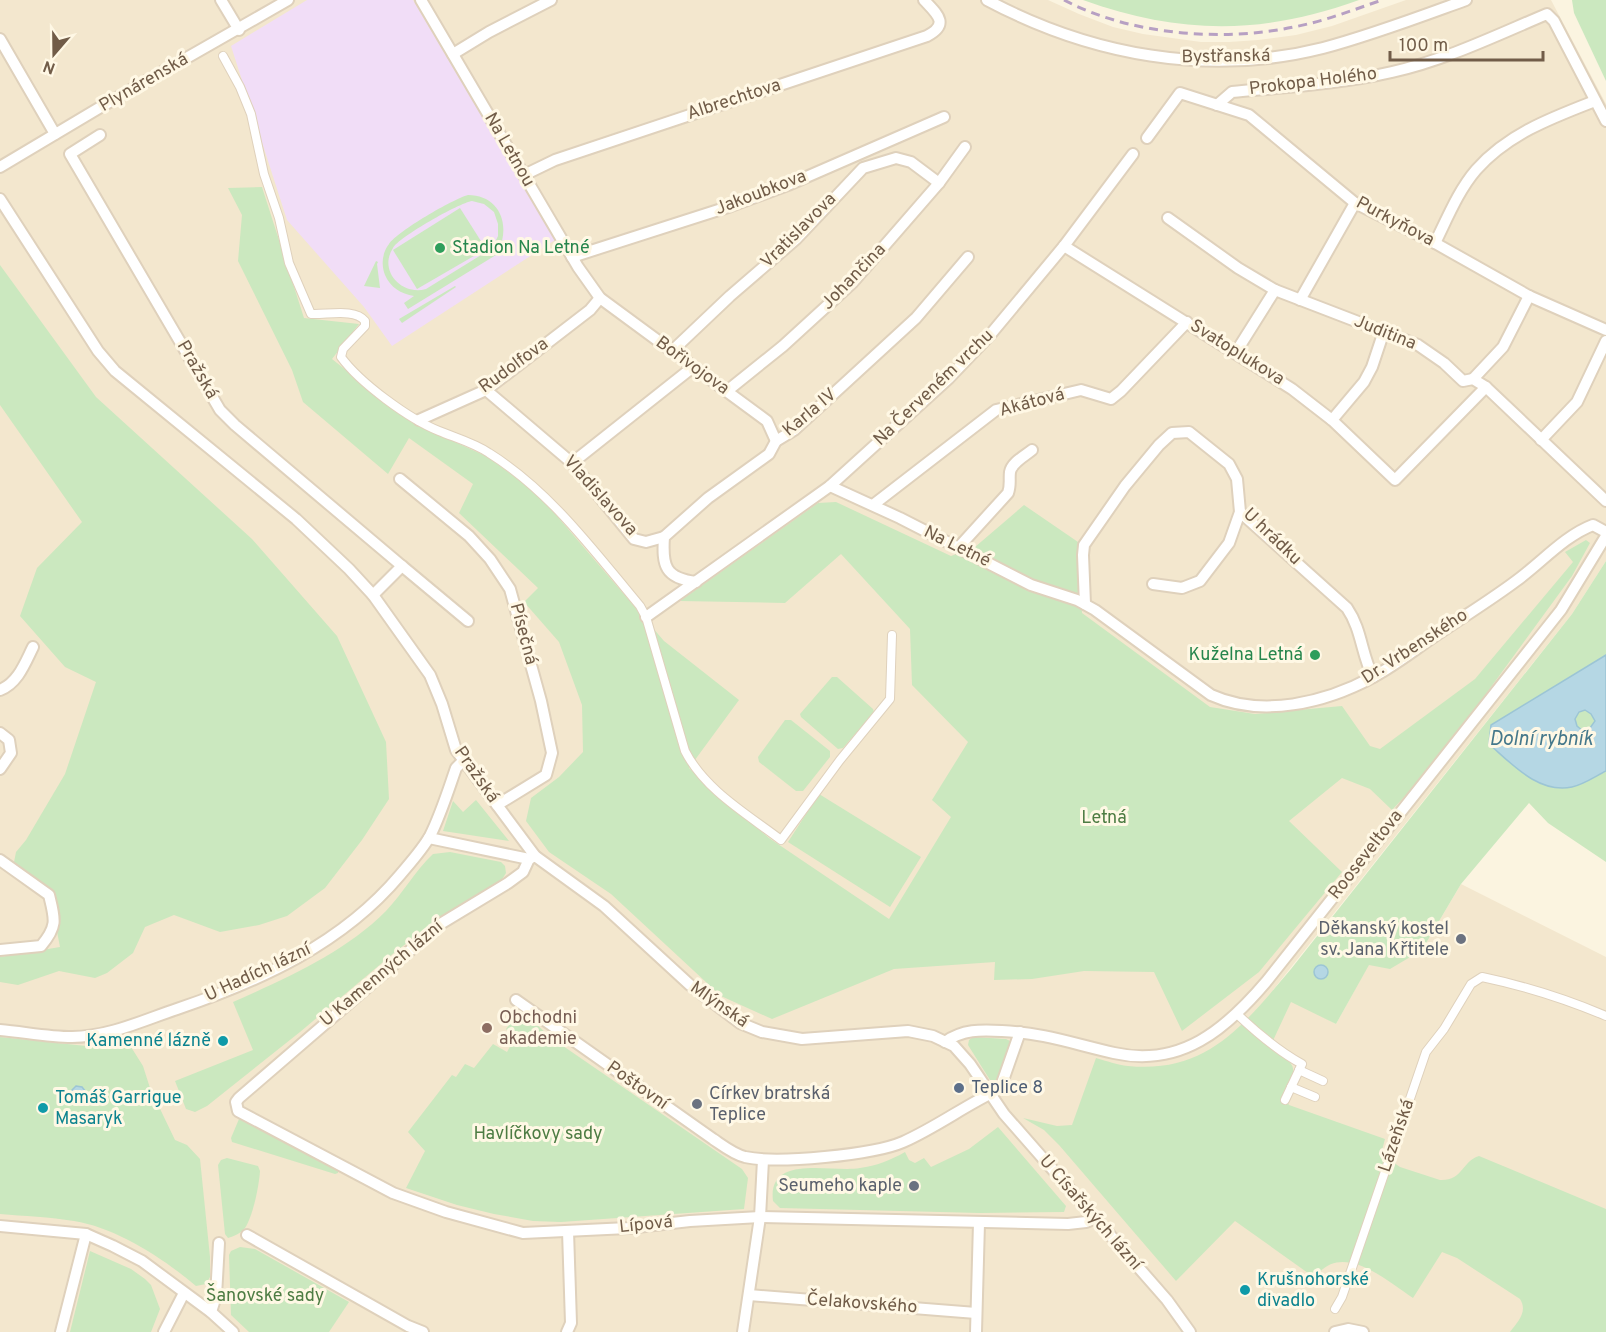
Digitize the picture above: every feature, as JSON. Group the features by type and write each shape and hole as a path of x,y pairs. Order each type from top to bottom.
{"street":[{"path":"221,0 239,30"},
{"name":"Plynárenská","path":"0,167 288,0"},
{"name":"Na Letnou","path":"421,0 572,257 600,297"},
{"path":"453,54 489,32 551,0"},
{"name":"Albrechtova","path":"524,175 555,160 927,36 936,31 940,23 939,17 924,0"},
{"name":"Bystřanská","path":"987,0 1059,34 1110,48 1160,57 1214,60 1257,58 1321,48 1385,29 1466,0"},
{"name":"Prokopa Holého","path":"1217,105 1232,92 1352,80 1434,61 1547,14 1554,21 1595,101"},
{"path":"0,39 55,134"},
{"path":"223,56 240,87 251,114 264,174 279,218 289,263 311,314 346,313 361,316 365,321 365,326 343,349 341,357 378,392 418,420 489,453 537,488 640,606 646,617 685,751 693,766 725,798 781,840 840,760 890,699 892,634"},
{"name":"Purkyňova","path":"1147,138 1180,93 1249,115 1355,202 1435,243 1529,296 1606,330"},
{"path":"1435,243 1470,178 1500,146 1527,130 1595,101 1606,121"},
{"name":"Jakoubkova","path":"572,257 731,206 788,185 944,117"},
{"name":"Pražská","path":"100,135 70,154 220,410 468,621"},
{"name":"Johančina","path":"727,392 783,346 853,282 939,183 965,147"},
{"name":"Na Červeném vrchu","path":"646,617 830,486 949,378 990,335 1064,246 1133,154"},
{"name":"Vratislavova","path":"672,351 730,296 796,239 863,168 896,158 911,162 939,183"},
{"name":"Pražská","path":"0,199 98,351 115,371 296,519 373,595 430,675 462,761 497,805 532,858"},
{"path":"1300,300 1355,202"},
{"name":"Juditina","path":"1168,218 1238,268 1275,290 1418,345 1444,363 1463,381 1473,379 1486,387 1606,501"},
{"name":"Svatoplukova","path":"1064,246 1292,389 1332,420 1395,480 1486,387"},
{"name":"Karla IV","path":"663,537 708,498 769,454 776,441 794,430 915,318 968,257"},
{"path":"1236,352 1275,290"},
{"path":"1473,379 1503,347 1529,296"},
{"name":"Rudolfova","path":"418,420 486,390 590,310 600,297"},
{"name":"Bořivojova","path":"600,297 767,421 776,441"},
{"name":"Akátová","path":"873,505 996,410 1081,390 1110,399 1121,391 1187,322"},
{"path":"1332,420 1364,382 1372,367 1384,331"},
{"path":"1541,440 1577,402 1606,341"},
{"path":"572,463 693,367"},
{"name":"Vladislavova","path":"486,390 572,463 634,539 645,542 663,537"},
{"name":"U hrádku","path":"1085,604 1084,545 1125,486 1160,445 1172,433 1188,432 1228,464 1237,479 1240,512 1347,608 1358,627 1366,663 1373,677"},
{"path":"958,548 1008,493 1010,470 1015,463 1032,450"},
{"name":"Písečná","path":"400,479 469,536 490,559 510,589 541,701 552,753 546,775 497,805"},
{"name":"Na Letné","path":"830,486 873,505 1031,585 1085,604"},
{"path":"1153,584 1182,588 1200,581 1229,543 1240,512"},
{"name":"Dr. Vrbenského","path":"1085,604 1211,695 1222,700 1250,706 1282,707 1336,694 1373,677 1515,582 1580,530 1593,525 1606,534"},
{"name":"Rooseveltova","path":"945,1042 956,1034 968,1031 1031,1032 1132,1056 1179,1052 1213,1034 1237,1014 1266,982 1561,610 1606,534"},
{"path":"663,537 663,564 672,576 696,582"},
{"path":"373,595 402,566"},
{"path":"0,690 10,686 23,668 33,647"},
{"path":"0,733 9,740 11,753 0,769"},
{"name":"U Hadích lázní","path":"0,1030 73,1037 117,1030 266,974 321,944 358,918 388,889 429,838 456,768 462,761"},
{"path":"429,838 532,858"},
{"name":"Mlýnská","path":"532,858 604,906 706,1000 740,1023 762,1032 786,1037 815,1039 908,1031 933,1036 945,1042"},
{"name":"U Kamenných lázní","path":"239,1098 442,923 508,883 523,872 532,858"},
{"path":"0,860 49,895 54,916 52,933 41,946 0,950"},
{"name":"Lázeňská","path":"1335,1309 1342,1297 1426,1052 1444,1029 1471,984 1482,977 1512,983 1556,996 1606,1016"},
{"name":"Poštovní","path":"516,1000 712,1139 742,1156 763,1160 884,1149 942,1122 990,1094"},
{"path":"1237,1014 1251,1028 1302,1064 1286,1100"},
{"path":"990,1094 1000,1089 1020,1032"},
{"name":"U Císařských lázní","path":"945,1042 954,1046 966,1058 1004,1114 1167,1300 1190,1332"},
{"path":"1299,1071 1323,1081"},
{"path":"1291,1087 1316,1097"},
{"name":"Lípová","path":"239,1098 236,1107 242,1115 403,1197 446,1212 523,1233 628,1228 690,1221 760,1217 1075,1224 1095,1218"},
{"path":"743,1332 760,1217 763,1160"},
{"path":"976,1332 980,1223"},
{"path":"0,1226 86,1234 142,1261 211,1312 233,1332"},
{"path":"567,1332 571,1323 568,1231"},
{"path":"61,1332 86,1234"},
{"path":"247,1235 408,1326 423,1332"},
{"path":"211,1312 216,1296 219,1243"},
{"path":"164,1332 184,1293"},
{"name":"Čelakovského","path":"749,1295 976,1313"},
{"path":"1338,1331 1363,1332"}],"shaded area":[{"path":"0,0 1048,0 1113,27 1143,34 1201,42 1229,42 1296,35 1332,26 1406,0 1551,0 1606,104 1606,561 1572,614 1273,990 1336,1024 1369,964 1422,950 1461,884 1606,957 1606,1332 0,1332"},
{"path":"307,0 413,0 555,240 392,346 364,307 287,220 231,46"}],"green space":[{"path":"1083,0 1359,0 1289,20 1255,25 1221,26 1188,25 1154,20"},
{"path":"1572,0 1606,0 1606,81 1574,13"},
{"name":"Letná","path":"262,187 304,318 359,324 332,359 411,422 488,457 539,495 664,641 739,700 689,768 769,838 889,919 951,817 932,800 968,742 912,685 910,629 841,554 785,603 680,601 818,503 836,502 951,556 975,547 1024,505 1078,542 1082,613 1210,707 1255,714 1342,706 1370,746 1380,749 1475,679 1573,562 1565,552 1586,540 1590,543 1572,576 1475,709 1421,779 1392,810 1370,789 1342,778 1289,821 1342,872 1259,972 1182,1031 1154,972 1084,971 1032,979 994,980 995,962 894,969 772,1019 721,996 611,894 549,852 526,821 531,798 559,777 583,752 582,705 559,642 524,602 538,588 459,513 473,484 409,438 388,474 303,402 292,370 238,261 242,215 228,188"},
{"path":"468,195 485,199 497,209 503,223 502,241 505,240 509,247 408,309 404,303 414,296 396,289 387,279 383,267 385,251 394,238 403,231 426,216","holes":["472,201 484,204 494,212 498,224 498,236 486,252 426,289 409,289 395,280 388,265 393,248 398,243 430,221 465,203"]},
{"name":"Stadion Na Letné","path":"460,208 486,249 417,289 393,250"},
{"path":"376,261 378,262 380,288 364,286"},
{"path":"0,265 96,397 252,539 337,636 386,742 389,799 362,840 325,888 287,916 259,925 220,932 174,915 145,927 133,953 107,973 95,978 59,971 18,985 0,982 0,957 60,947 54,916 54,893 14,862 16,852 26,840 65,774 96,682 65,667 20,616 37,568 82,522 0,405"},
{"path":"455,286 402,323 399,319"},
{"path":"1606,561 1606,655 1578,672 1544,784 1572,787 1606,771 1606,862 1548,823 1529,803 1461,884 1422,950 1390,969 1369,965 1336,1024 1291,1002 1270,1047 1293,1067 1292,1077 1284,1095 1289,1105 1385,1139 1381,1154 1400,1167 1440,1180 1448,1179 1458,1174 1469,1162 1479,1156 1606,1209 1606,1332 1510,1332 1522,1312 1520,1299 1457,1258 1442,1252 1413,1298 1377,1274 1351,1263 1338,1262 1326,1267 1315,1278 1235,1221 1176,1281 1059,1145 1044,1130 1023,1118 1057,1126 1072,1125 1096,1058 1128,1066 1156,1066 1181,1062 1222,1041 1240,1026 1291,969 1572,614"},
{"path":"832,677 837,677 874,712 843,748 838,749 800,714"},
{"path":"1585,710 1592,713 1595,720 1592,727 1585,730 1578,727 1575,720 1578,713"},
{"path":"785,720 791,720 830,751 830,757 803,791 796,791 759,762 758,757"},
{"path":"819,794 921,857 890,907 788,842"},
{"path":"476,800 509,841 443,831 453,801 463,812"},
{"path":"450,852 501,862 505,866 506,873 501,881 427,928 395,952 207,1106 195,1112 186,1109 175,1081 253,1050 233,1002 294,974 352,940 386,911 433,854"},
{"name":"Havlíčkovy sady","path":"519,1011 550,1037 742,1169 748,1178 744,1209 561,1222 533,1221 457,1205 406,1188 425,1151 408,1132 452,1075 456,1077 465,1064 474,1068 493,1044 507,1052 515,1037 506,1029"},
{"path":"0,1037 96,1047 126,1039 143,1066 150,1088 175,1140 187,1145 200,1159 210,1257 210,1277 206,1284 196,1286 154,1255 107,1230 74,1221 0,1214"},
{"path":"973,1037 1010,1041 1011,1045 997,1081 990,1080 968,1045 969,1040"},
{"path":"239,1119 338,1170 338,1173 335,1174 232,1142 231,1138"},
{"path":"998,1127 1066,1206 1064,1212 980,1213 780,1208 773,1201 774,1186 780,1176 791,1171 804,1168 866,1167 905,1152 909,1160 915,1163 924,1158 931,1167 969,1149"},
{"path":"227,1158 258,1166 260,1171 255,1201 248,1223 241,1232 228,1238 225,1234 218,1165 221,1160"},
{"name":"Šanovské sady","path":"240,1247 255,1249 349,1302 329,1332 249,1332 231,1315 229,1255 231,1251"},
{"path":"90,1251 131,1269 151,1285 160,1309 151,1332 70,1332"}],"water":[{"name":"Dolní rybník","path":"1606,655 1606,771 1572,787 1560,788 1538,782 1517,769 1489,744 1491,725","holes":["1585,710 1595,721 1590,728 1583,731 1577,726 1575,719 1579,712"]},
{"path":"1318,965 1324,965 1328,972 1324,979 1318,979 1314,975 1314,969"},
{"path":"76,1086 82,1087 86,1092 86,1096 81,1100 72,1096 72,1090"}],"railway":[{"path":"1064,0 1090,12 1147,28 1207,34 1266,32 1294,27 1382,0"}],"place":[{"name":"Stadion Na Letné","path":"440,248"},
{"name":"Kuželna Letná","path":"1315,655"},
{"name":"Děkanský kostel sv. Jana Křtitele","path":"1461,939"},
{"name":"Obchodni akademie","path":"487,1028"},
{"name":"Kamenné lázně","path":"223,1041"},
{"name":"Teplice 8","path":"959,1088"},
{"name":"Církev bratrská Teplice","path":"697,1104"},
{"name":"Tomáš Garrigue Masaryk","path":"43,1108"},
{"name":"Seumeho kaple","path":"914,1186"},
{"name":"Krušnohorské divadlo","path":"1245,1290"}]}
